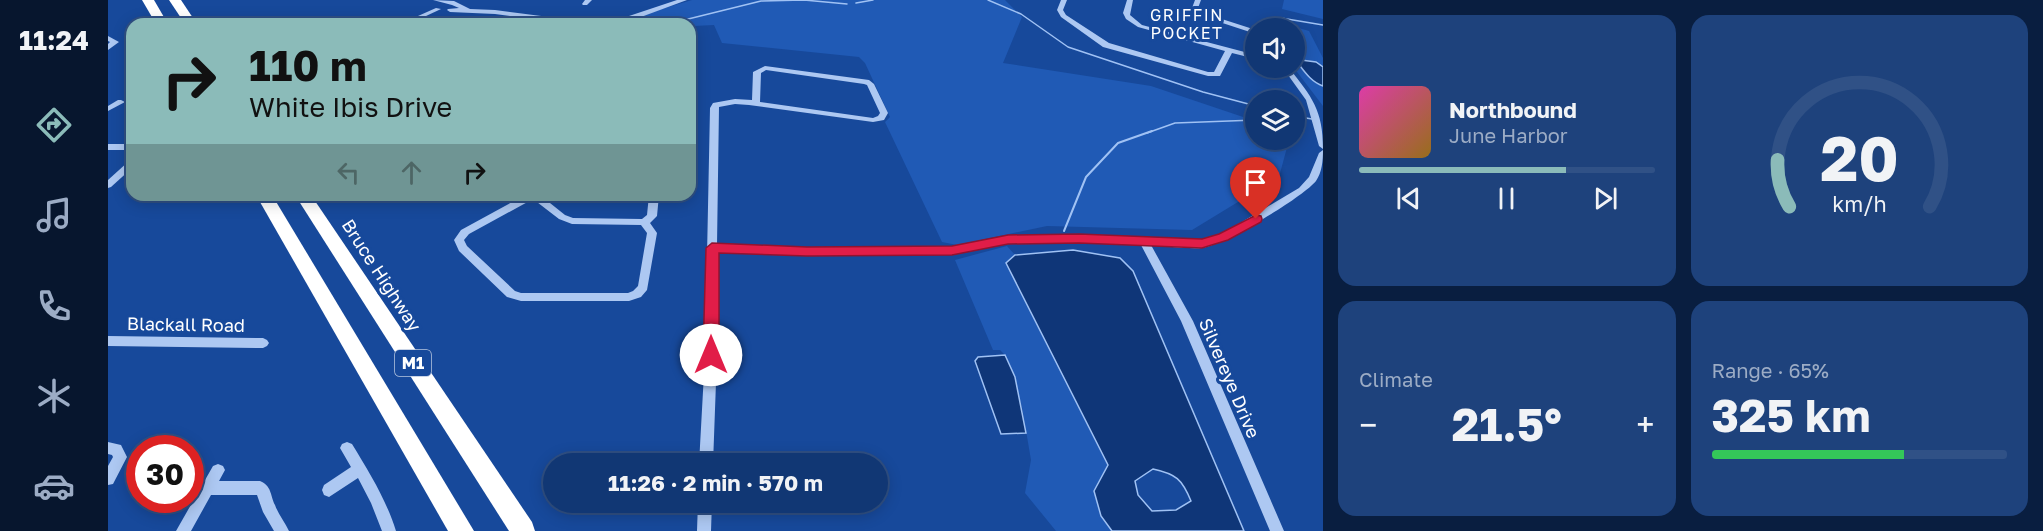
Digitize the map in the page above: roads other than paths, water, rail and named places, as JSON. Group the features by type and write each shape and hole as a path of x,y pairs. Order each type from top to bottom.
{"highway":[{"path":"148,0 158,18"},
{"path":"175,0 187,18"},
{"name":"M1","path":"268,201 462,531"},
{"name":"Bruce Highway","path":"307,201 523,531"}],"street":[{"path":"426,0 470,11 551,18"},
{"path":"627,18 684,0"},
{"path":"1064,0 1060,10 1063,16 1106,45 1208,74 1216,74 1220,70 1228,51"},
{"path":"1130,0 1126,16 1140,26 1245,55"},
{"path":"1198,0 1195,8 1197,13 1245,28"},
{"path":"417,18 447,5"},
{"path":"422,18 447,5"},
{"path":"108,38 116,42 108,48"},
{"path":"706,453 714,108 716,105 756,102 768,106 873,120 881,118 884,113 870,84 866,82 765,68 756,72 756,102"},
{"path":"1294,78 1310,100 1323,146"},
{"path":"108,109 120,102"},
{"path":"108,147 126,147"},
{"path":"712,248 807,252 952,250 1008,240 1079,239 1202,244 1224,237 1302,190 1313,178 1323,153"},
{"path":"108,185 126,168"},
{"path":"522,201 465,232 459,240 463,248 511,294 521,297 629,297 637,294 643,287 652,233 644,222"},
{"path":"541,201 562,217 572,221 644,222 652,216 653,201"},
{"name":"Silvereye Drive","path":"1144,242 1186,321 1276,531"},
{"name":"Blackall Road","path":"108,342 263,343"},
{"path":"108,448 116,449 120,457 108,480"},
{"path":"347,448 379,499 389,531"},
{"path":"329,490 360,469"},
{"path":"183,531 218,470"},
{"path":"208,488 260,489 265,493 268,507 282,531"},
{"path":"704,531 705,513"}],"waterway":[{"path":"692,18 761,1 804,0 847,4"},
{"path":"856,3 873,0"},
{"path":"988,0 1021,14 1068,47 1203,92 1245,103"},
{"path":"1305,22 1323,25"},
{"path":"1305,118 1312,119"},
{"path":"1147,133 1175,123 1245,120"},
{"path":"1064,231 1086,177 1118,143 1152,131"}],"district":[{"name":"GRIFFIN POCKET","path":"1187,24"}]}
